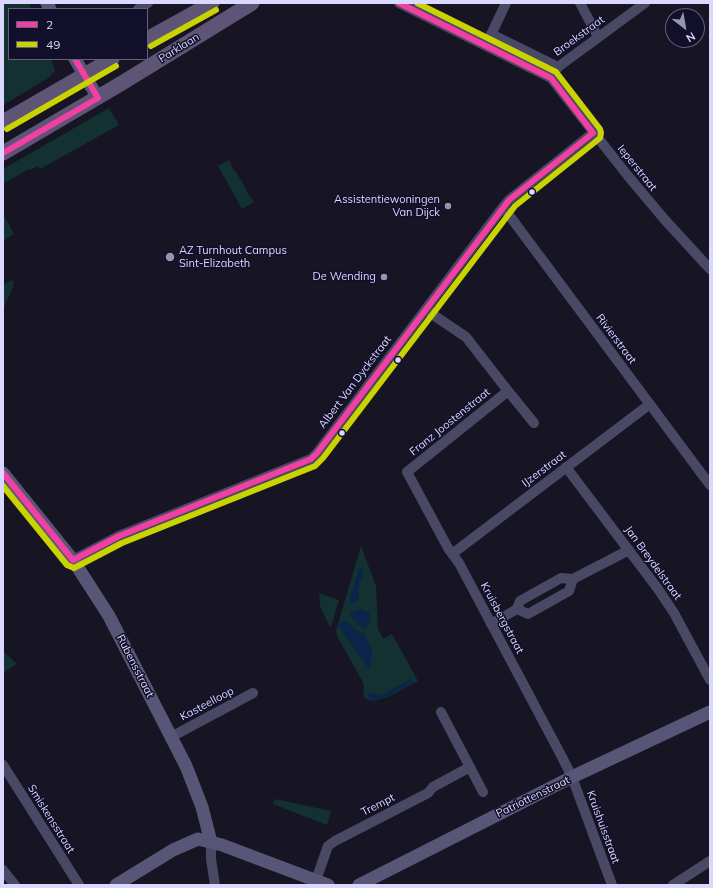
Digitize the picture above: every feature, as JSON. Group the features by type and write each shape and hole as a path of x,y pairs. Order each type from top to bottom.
{"main road":[{"name":"Parklaan","path":"148,38 212,3"},
{"name":"Parklaan","path":"3,153 98,98 252,3"},
{"path":"3,122 110,60"}],"street":[{"name":"Ieperstraat","path":"399,3 552,78 593,133 665,220 710,270"},
{"path":"485,45 506,3"},
{"path":"580,3 598,37"},
{"name":"Broekstraat","path":"552,78 558,67 645,3"},
{"path":"491,34 558,67"},
{"path":"76,60 98,98"},
{"name":"Albert Van Dyckstraat","path":"73,560 119,536 311,459 426,310 503,206 593,133"},
{"name":"Rivierstraat","path":"503,206 710,486"},
{"name":"Franz Joostenstraat","path":"426,310 466,337 534,423"},
{"name":"Franz Joostenstraat","path":"407,472 508,391"},
{"name":"IJzerstraat","path":"452,554 650,404"},
{"name":"Jan Breydelstraat","path":"566,467 629,550 674,613 710,680"},
{"name":"Kruisbergstraat","path":"407,472 452,554 459,563 572,777"},
{"name":"Rubensstraat","path":"4,477 49,528 73,560 109,616 193,783 202,806 211,842 211,859 215,885"},
{"path":"491,624 517,609 520,602 561,578 573,579 629,550"},
{"path":"517,609 528,614 569,592 573,579"},
{"name":"Kasteelloop","path":"171,737 253,693"},
{"path":"441,712 483,792"},
{"name":"Patriottenstraat","path":"359,885 572,777 710,712"},
{"name":"Smiskensstraat","path":"3,765 79,885"},
{"name":"Trempt","path":"322,883 328,846 428,793 433,787 470,767"},
{"name":"Kruishuisstraat","path":"572,777 612,885"},
{"path":"116,885 173,850 198,839 222,845 322,883"},
{"path":"674,885 710,861"},
{"path":"3,870 15,885"}],"green space":[{"path":"3,3 29,3 32,8 8,8 8,60 51,60 55,71 47,79 3,105"},
{"path":"109,108 119,125 40,169 38,166 30,170 29,169 3,184 3,169"},
{"path":"229,160 247,190 246,191 254,202 242,209 218,166"},
{"path":"3,214 14,234 3,241"},
{"path":"12,280 14,284 3,310 3,285"},
{"path":"361,546 376,586 378,629 383,639 392,634 418,681 388,697 373,701 366,699 363,696 363,682 338,638 336,631"},
{"path":"319,593 339,600 331,627 320,606"},
{"path":"3,651 17,664 3,673"},
{"path":"275,799 331,811 327,825 273,804"}],"water":[{"path":"361,567 363,578 359,582 358,600 357,602 350,604 349,602 359,569"},
{"path":"361,609 369,613 370,619 366,627 363,628 357,624 350,615 351,613"},
{"path":"344,621 357,631 364,634 372,650 370,670 339,627"},
{"path":"411,679 414,682 387,696 374,700 370,699 368,694 372,693 380,696"}],"transit line":[{"name":"2","path":"399,3 551,78 593,133"},
{"name":"49","path":"3,486 67,565 74,568 122,543 315,466 323,458 515,206 600,138 600,129 556,72 417,3"},
{"name":"49","path":"151,46 216,10"},
{"name":"2","path":"3,153 98,98 76,60"},
{"name":"49","path":"7,129 116,66"},
{"name":"2","path":"73,560 119,536 311,459 509,200 593,133"},
{"name":"2","path":"3,473 73,560"}],"place":[{"name":"Assistentiewoningen Van Dijck","path":"448,206"},
{"name":"AZ Turnhout Campus Sint-Elizabeth","path":"170,257"},
{"name":"De Wending","path":"384,277"}]}
